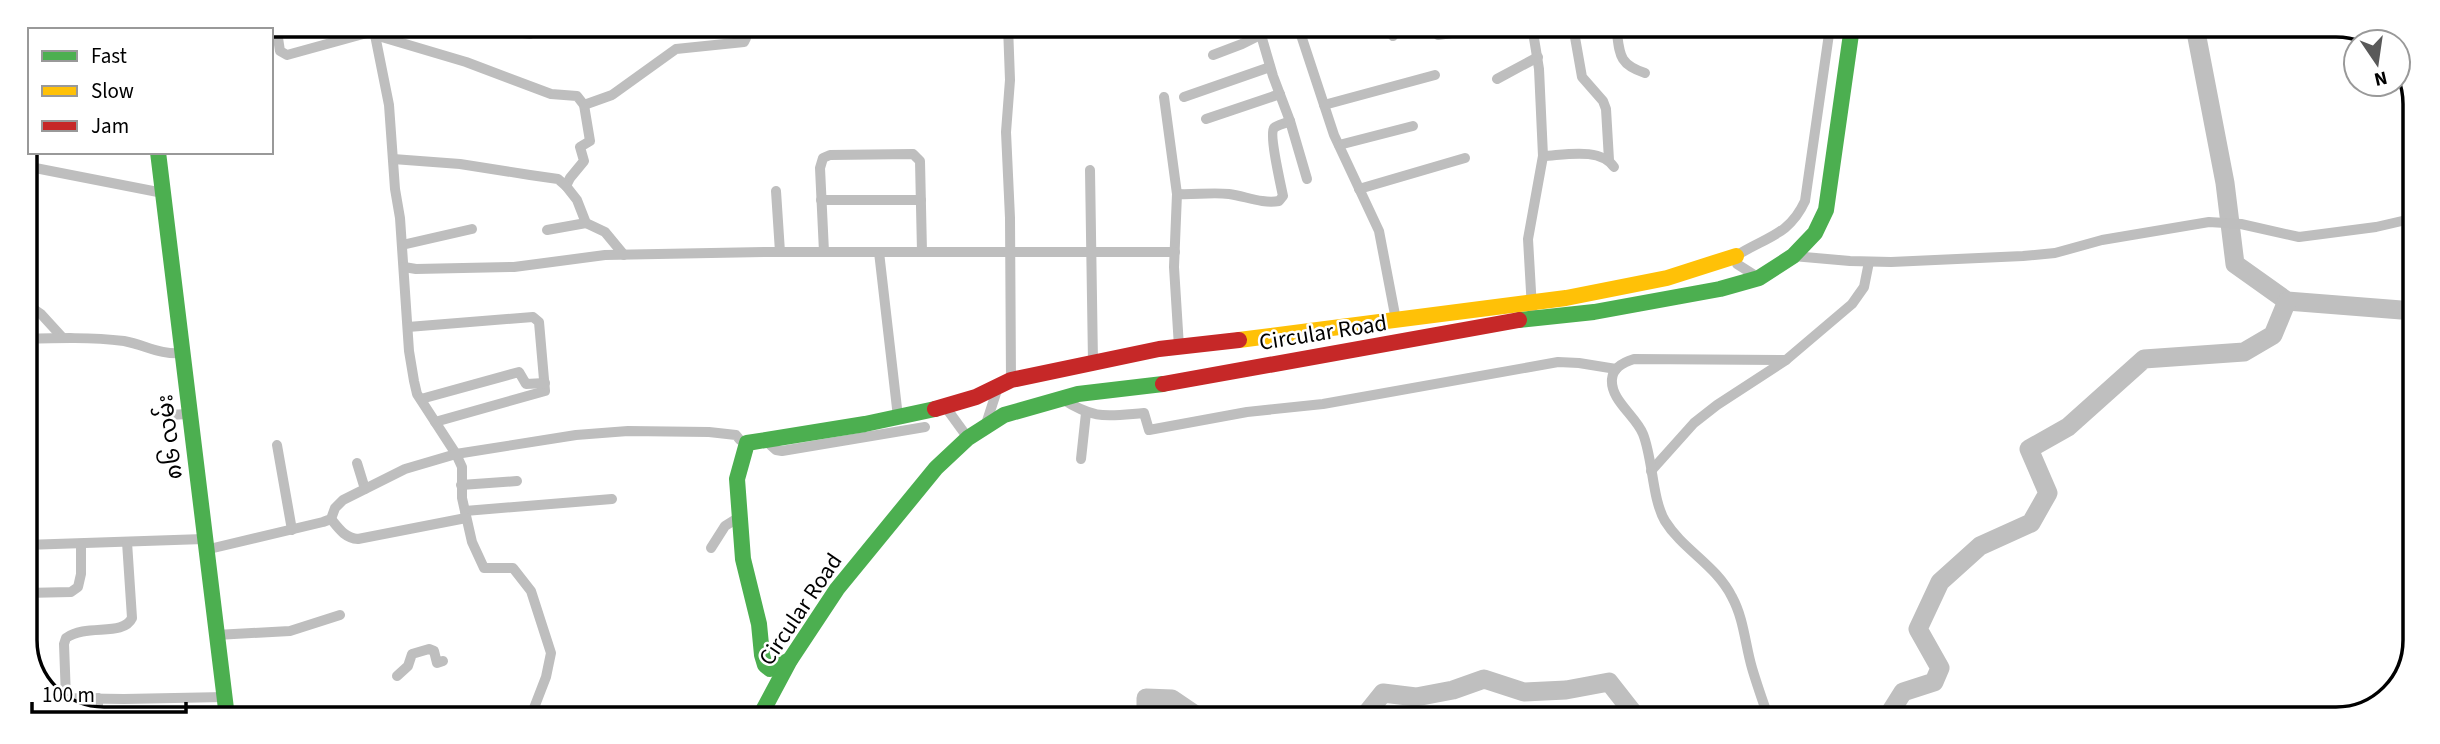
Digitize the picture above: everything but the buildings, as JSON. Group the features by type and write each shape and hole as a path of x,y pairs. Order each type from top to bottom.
{"street":[{"path":"278,37 280,51 288,55 350,37"},
{"path":"375,37 389,105 408,327 417,394 462,467 461,485 466,515 472,542 484,568 513,568 531,591 551,653 546,677 534,707"},
{"path":"394,37 551,94 577,96 584,105 590,141 580,147 584,161 566,186"},
{"path":"584,105 612,95 676,49 744,42 746,37"},
{"path":"985,427 1005,382 1010,252 1006,132 1010,80 1008,37"},
{"path":"1213,55 1257,37"},
{"path":"1262,37 1307,179"},
{"path":"1302,37 1339,145 1379,231 1396,320"},
{"path":"1532,311 1528,239 1543,156 1538,57 1534,37"},
{"path":"1543,156 1585,154 1603,156 1612,163 1606,109 1582,77 1575,37"},
{"path":"1618,37 1620,53 1629,68 1645,73"},
{"path":"331,519 342,500 404,469 456,454 576,435 628,431 730,434 747,443 766,441 898,417 976,397 1005,382 1159,349 1436,313 1532,311 1667,278 1736,256 1788,227 1805,201 1829,37"},
{"name":"Circular Road","path":"765,707 790,660 837,589 936,468 968,438 1004,415 1078,394 1175,382 1532,311 1594,312 1720,289 1759,278 1793,256 1815,233 1826,209 1851,37"},
{"path":"1497,79 1538,57"},
{"path":"1184,97 1270,67"},
{"path":"1324,104 1435,75"},
{"path":"1206,119 1280,94"},
{"path":"1164,97 1177,194 1175,296 1179,347"},
{"path":"1177,194 1230,194 1271,203 1279,201 1283,196 1275,162 1273,132 1276,127 1290,121"},
{"path":"1339,145 1413,126"},
{"name":"၈၆ လမ်း","path":"158,154 226,707"},
{"path":"824,252 820,168 823,158 830,155 913,154 920,161 922,252"},
{"path":"1359,189 1465,158"},
{"path":"393,159 441,162 558,179 577,200 586,223"},
{"path":"37,168 163,192"},
{"path":"1090,170 1093,362"},
{"path":"776,191 780,252"},
{"path":"821,200 920,200"},
{"path":"1793,256 1869,262 2051,253 2102,240 2209,222 2241,224 2299,237 2403,221"},
{"path":"547,230 586,223 606,232 624,255"},
{"path":"402,245 472,229"},
{"path":"404,267 514,267 605,255 879,251 1175,252"},
{"path":"879,251 898,417"},
{"path":"1736,256 1737,264 1759,278"},
{"path":"1651,471 1693,423 1717,404 1786,360 1852,304 1864,287 1869,262"},
{"path":"37,311 62,337"},
{"path":"408,327 537,318 545,390 435,422"},
{"path":"37,339 62,337 128,342 162,353 183,353"},
{"path":"1765,707 1732,597 1718,576 1675,536 1663,518 1643,433 1616,395 1612,379 1623,362 1634,359 1786,360"},
{"path":"1061,398 1086,413 1096,415 1144,413 1149,430 1247,412 1324,404 1558,362 1616,369"},
{"path":"421,400 519,372 526,384 545,383"},
{"path":"944,405 968,438"},
{"path":"1081,459 1086,413"},
{"path":"167,415 190,414"},
{"path":"766,441 776,450 782,451 925,427"},
{"path":"747,443 737,479 744,559 759,624 762,655 765,665 770,669 790,660"},
{"path":"277,444 292,530"},
{"path":"357,463 365,489"},
{"path":"461,485 517,481"},
{"path":"331,519 341,532 358,540 466,515 612,499"},
{"path":"711,548 725,526 741,516"},
{"path":"37,545 127,542 205,544 292,530 331,519"},
{"path":"66,695 66,638 89,629 119,629 129,624 132,618 127,542"},
{"path":"37,593 71,592 78,587 81,574 80,544"},
{"path":"216,635 290,631 340,615"},
{"path":"397,676 408,666 412,654 418,651 434,650 437,663 443,661"},
{"path":"71,698 225,697"},
{"path":"98,698 98,707"}],"waterway":[{"path":"2197,37 2225,183 2235,264 2287,301 2403,310"},
{"path":"1894,707 1903,692 1934,682 1940,668 1918,629 1940,582 1980,546 2031,523 2048,493 2029,449 2068,427 2144,359 2244,352 2273,335 2287,301"},
{"path":"1372,707 1383,693 1416,697 1453,690 1484,679 1524,692 1566,690 1609,682 1629,707"},
{"path":"1146,707 1146,698 1172,699 1184,707"}],"traffic: fast":[{"path":"1519,320 1594,312 1720,289 1759,278 1793,256 1815,233 1826,210 1851,37"},
{"path":"158,154 226,707"},
{"path":"765,707 790,660 837,589 936,468 968,438 1004,415 1078,394 1163,384"},
{"path":"790,660 770,669 765,665 762,655 759,624 743,559 737,479 747,443 865,424 935,409"}],"traffic: slow":[{"path":"1239,340 1566,298 1667,278 1736,256"}],"traffic: jam":[{"path":"1163,384 1519,320"},
{"path":"935,409 976,397 1011,380 1159,349 1239,340"}]}
